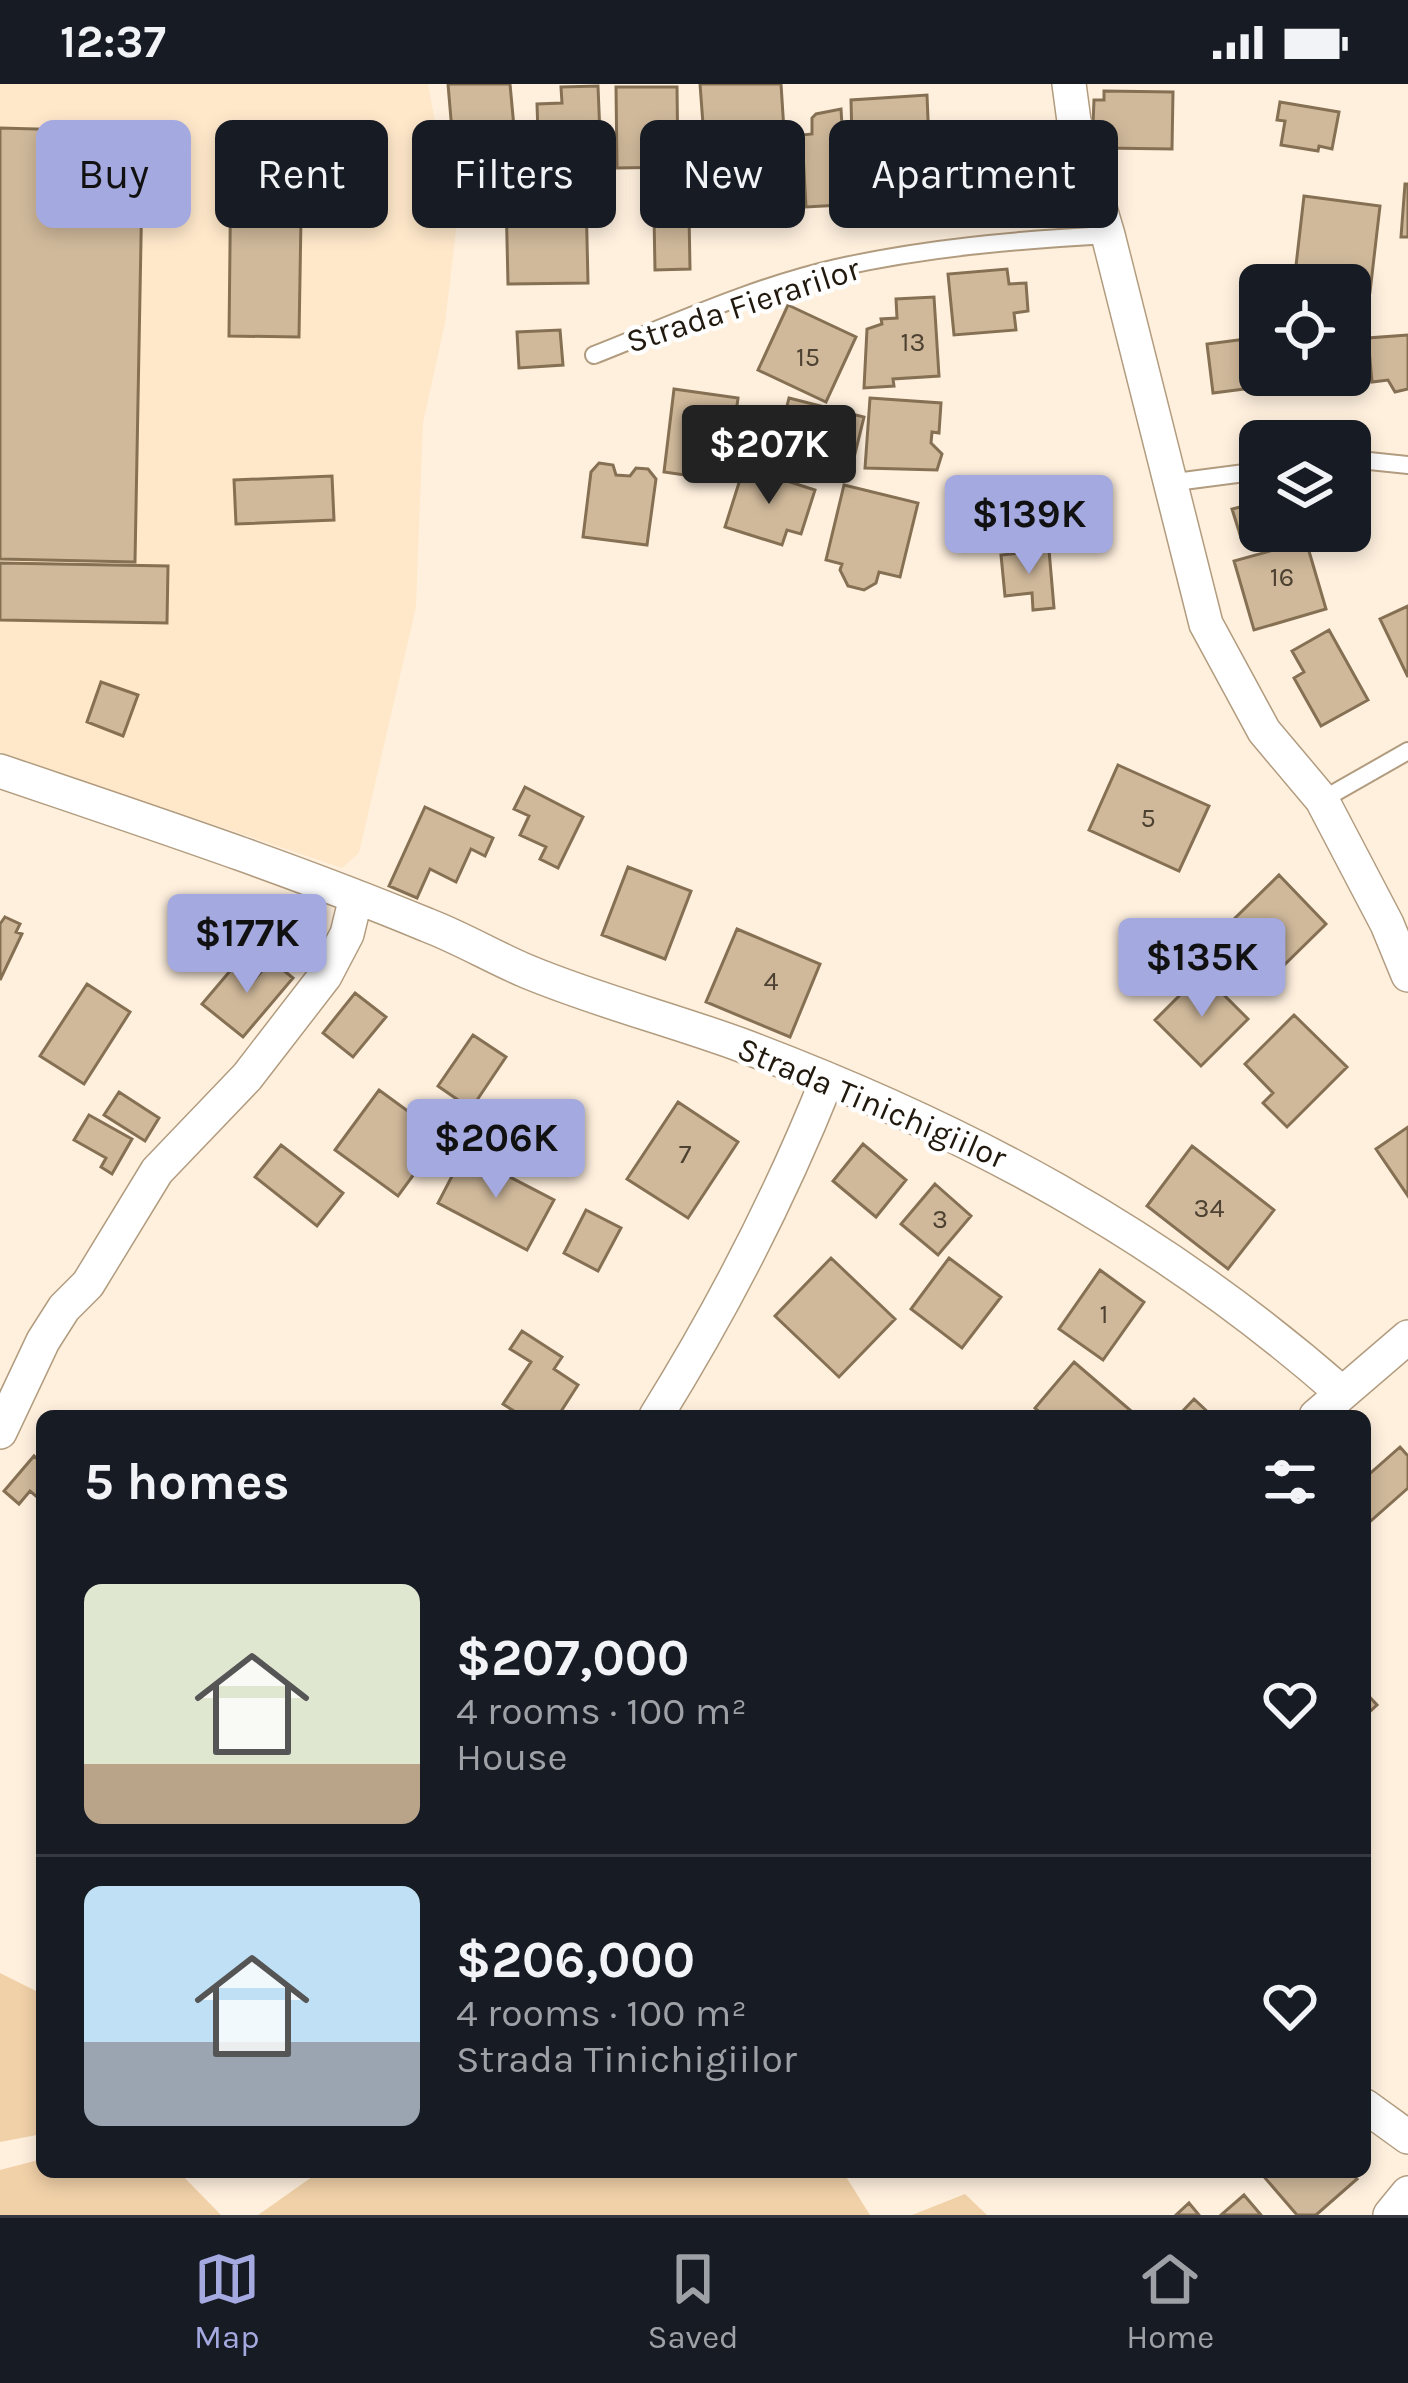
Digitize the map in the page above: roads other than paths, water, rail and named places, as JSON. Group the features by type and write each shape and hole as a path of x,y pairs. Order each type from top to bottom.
{"street":[{"path":"1069,84 1074,121 1108,235 1206,624 1264,731 1322,800 1387,924 1408,975"},
{"name":"Strada Tinichigiilor","path":"0,771 356,896 528,972 741,1045 996,1154 1053,1185 1252,1315 1342,1393"},
{"path":"0,1432 43,1340 64,1308 88,1284 157,1171 248,1077 325,976 347,934 356,896"},
{"path":"660,1410 770,1217 827,1080"},
{"path":"1323,1410 1408,1336"},
{"path":"1371,2110 1408,2137"},
{"path":"1390,2215 1408,2193"}],"lane":[{"name":"Strada Fierarilor","path":"594,355 724,304 832,269 1003,241 1108,235"},
{"path":"1371,461 1408,465"},
{"path":"1168,483 1239,474"},
{"path":"1322,800 1408,751"}]}
